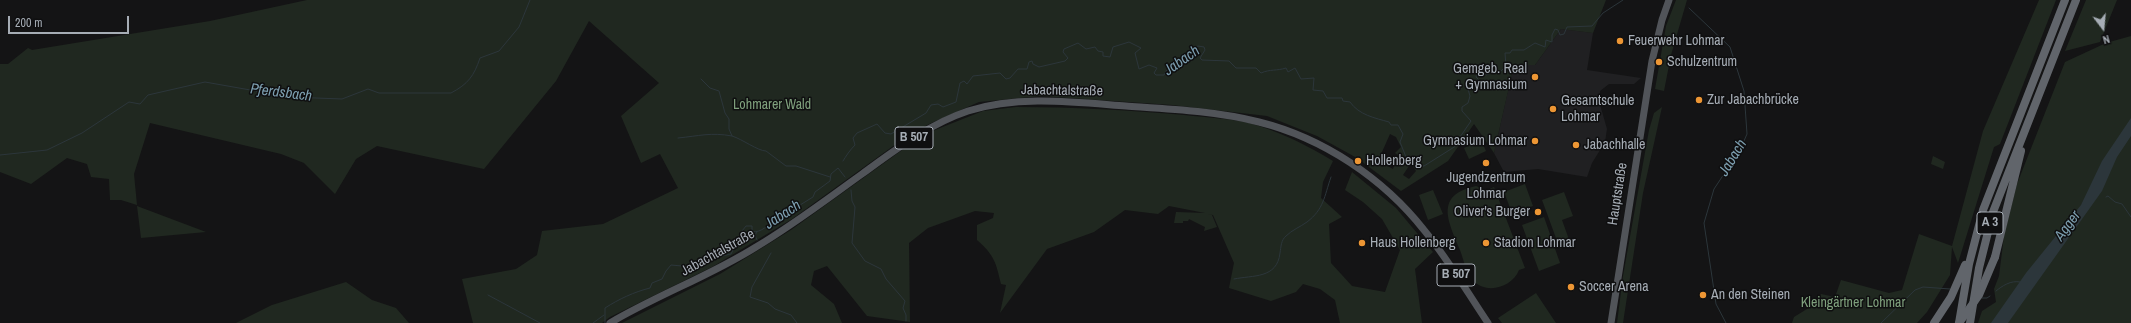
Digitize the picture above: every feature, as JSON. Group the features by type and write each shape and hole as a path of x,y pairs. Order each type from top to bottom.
{"highway":[{"name":"A 3","path":"1959,323 1973,248 1992,184 2065,0"},
{"name":"A 3","path":"1970,323 1977,275 1989,227 2002,187 2076,0"},
{"path":"1959,323 1979,294 1995,257 2026,127"},
{"path":"1934,323 1951,297 1973,248"}],"main road":[{"name":"Hauptstraße","path":"1611,323 1652,61 1662,20 1669,0"},
{"name":"Jabachtalstraße","path":"612,322 714,272 756,248 796,222 903,144 940,123 983,107 1041,101 1223,115 1258,121 1305,137 1355,165 1399,202 1437,247 1488,323"}],"shaded area":[{"name":"Gesamtschule Lohmar","path":"1561,29 1593,33 1587,70 1641,78 1634,84 1609,84 1600,91 1599,101 1607,129 1605,142 1592,163 1587,177 1538,169 1504,172 1494,153 1514,64 1535,65"}],"green space":[{"name":"Lohmarer Wald","path":"307,0 1606,0 1593,33 1561,29 1535,65 1514,65 1494,153 1474,124 1448,161 1401,191 1357,158 1317,136 1267,116 1172,105 1041,96 979,102 929,124 896,144 792,219 712,267 610,317 602,323 473,323 462,279 516,269 537,255 542,231 603,224 678,188 660,154 641,163 621,116 659,83 589,21 556,81 484,169 377,146 356,159 335,194 304,163 281,154 150,123 134,174 137,205 121,200 110,200 109,179 91,177 87,164 67,158 31,184 0,172 0,64 8,64 28,48 32,50 210,21","holes":["1390,134 1396,137 1401,147 1395,153 1398,155 1393,169 1378,161","1411,163 1416,171 1409,179 1403,175"]},
{"path":"1676,0 1687,0 1671,55 1664,91 1655,89 1666,26"},
{"name":"Kleingärtner Lohmar","path":"2039,0 2056,0 2000,144 1994,147 1958,263 1952,247 1950,275 1927,312 1917,323 1792,323 1794,317 1815,304 1821,294 1835,297 1841,280 1889,293 1902,290 1919,234 1952,246 1983,131"},
{"path":"2086,0 2117,0 2100,42 2065,51"},
{"path":"2131,36 2131,323 1978,323 1982,311 1996,302 1994,289 1999,276 2004,236 2017,184 2065,62 2106,43"},
{"path":"1016,107 1121,110 1231,120 1250,123 1269,129 1306,146 1333,161 1323,182 1321,198 1342,217 1329,224 1331,263 1352,286 1385,292 1400,250 1382,219 1363,202 1345,190 1352,172 1396,208 1433,252 1415,269 1422,323 1340,323 1335,300 1320,289 1303,284 1296,292 1271,301 1229,288 1234,263 1213,215 1206,214 1212,215 1217,227 1204,231 1205,227 1189,219 1188,221 1183,221 1183,223 1174,223 1176,212 1205,213 1169,206 1158,214 1125,210 1094,232 1047,249 1000,313 1006,285 1001,284 994,259 977,240 977,225 993,218 994,213 975,211 928,228 909,243 910,322 867,316 827,266 814,271 811,285 834,304 842,323 622,323 720,274 791,230 905,148 935,130 983,111"},
{"path":"1662,107 1643,193 1623,323 1617,323 1623,276 1649,130 1654,113"},
{"path":"1481,140 1486,151 1469,159 1464,148"},
{"path":"1933,156 1945,162 1943,169 1931,164"},
{"path":"1525,184 1533,206 1512,213 1504,192"},
{"name":"Stadion Lohmar","path":"1476,186 1487,190 1494,187 1525,268 1519,270 1510,281 1497,288 1483,287 1471,278 1449,219 1449,203 1454,196 1463,190"},
{"path":"1433,190 1443,214 1428,220 1419,195"},
{"path":"1564,192 1573,216 1562,220 1571,245 1560,249 1542,200"},
{"path":"137,206 206,232 141,238"},
{"path":"1544,217 1560,263 1539,271 1522,225"},
{"path":"346,282 372,300 396,308 409,323 236,323 272,305"},
{"path":"1536,293 1556,323 1502,323 1498,318"}],"water":[{"name":"Agger","path":"2131,118 2131,136 2117,157 2102,191 2008,323 1991,323 2026,273 2081,205 2102,161"}],"waterway":[{"name":"Pferdsbach","path":"0,155 47,150 82,133 129,102 140,104 148,95 205,82 290,97 342,99 368,89 379,93 451,93 470,79 480,58 499,51 519,27 530,0"},
{"name":"Jabach","path":"843,161 855,145 853,138 857,133 877,124 885,133 891,134 926,113 931,105 938,104 943,107 956,102 960,83 964,81 967,84 973,76 1000,73 1006,79 1010,78 1018,69 1027,69 1029,62 1032,61 1033,64 1039,67 1065,61 1068,58 1063,52 1064,49 1078,43 1086,49 1095,47 1098,51 1103,52 1103,56 1110,57 1113,47 1129,42 1141,48 1135,53 1139,69 1149,65 1157,68 1154,73 1156,75 1164,75 1167,70 1174,67 1198,46 1204,47 1205,50 1200,58 1202,60 1229,61 1236,68 1256,68 1261,73 1286,68 1288,72 1295,68 1301,79 1314,78 1313,90 1323,91 1327,98 1342,98 1343,101 1350,102 1363,113 1389,122 1391,125 1398,125 1403,134 1400,142 1406,157 1417,158 1421,166 1424,166 1459,144 1460,137 1471,121 1462,111 1462,107 1468,103 1470,96 1467,86 1472,83 1474,85 1480,81 1476,77 1478,72 1482,71 1486,75 1489,74 1492,69 1496,69 1496,73 1499,73 1506,66 1505,53 1510,53 1512,50 1524,50 1535,43 1545,47 1546,40 1552,42 1552,35 1555,29 1558,30 1560,35 1564,34 1567,27 1592,26 1603,13 1623,0"},
{"name":"Jabach","path":"1689,8 1730,47 1744,91 1747,134 1740,150 1714,189 1704,223 1716,304 1726,323"},
{"path":"701,79 710,88 719,91 725,113 729,119 729,129 732,136 766,151 786,166 796,166 830,177"},
{"path":"678,138 711,134 732,136"},
{"name":"Jabach","path":"605,323 605,308 627,296 650,288 652,283 662,279 671,265 693,267 703,263 704,260 731,254 734,248 737,248 745,240 742,231 746,226 752,226 752,232 759,231 764,228 773,219 779,218 813,197 815,192 830,181 831,174 838,168 845,177"},
{"path":"1234,279 1263,274 1269,272 1274,267 1278,261 1283,240 1286,236 1307,222 1317,212 1323,202 1331,177"},
{"path":"851,190 852,201 855,207 852,243 865,261 881,269 886,279 905,301 903,308 906,315 906,321"},
{"path":"2106,197 2108,196 2115,202 2122,204 2131,217"},
{"name":"Jabach","path":"757,232 755,235 757,240"},
{"path":"771,253 752,287 750,297 768,303 775,309 791,315 797,323"},
{"name":"Jabach","path":"1996,291 2004,285 2020,282"},
{"name":"Jabach","path":"1881,323 1915,290 1923,287 1950,289"},
{"path":"488,295 540,323"},
{"name":"Jabach","path":"1982,298 1987,298 1990,296"},
{"path":"593,323 604,315"}],"place":[{"name":"Feuerwehr Lohmar","path":"1620,41"},
{"name":"Schulzentrum","path":"1659,62"},
{"name":"Gemgeb. Real + Gymnasium","path":"1535,77"},
{"name":"Zur Jabachbrücke","path":"1699,100"},
{"name":"Gesamtschule Lohmar","path":"1553,109"},
{"name":"Gymnasium Lohmar","path":"1535,141"},
{"name":"Jabachhalle","path":"1576,145"},
{"name":"Hollenberg","path":"1358,161"},
{"name":"Jugendzentrum Lohmar","path":"1486,163"},
{"name":"Oliver's Burger","path":"1538,212"},
{"name":"Haus Hollenberg","path":"1362,243"},
{"name":"Stadion Lohmar","path":"1486,243"},
{"name":"Soccer Arena","path":"1571,287"},
{"name":"An den Steinen","path":"1703,295"}]}
